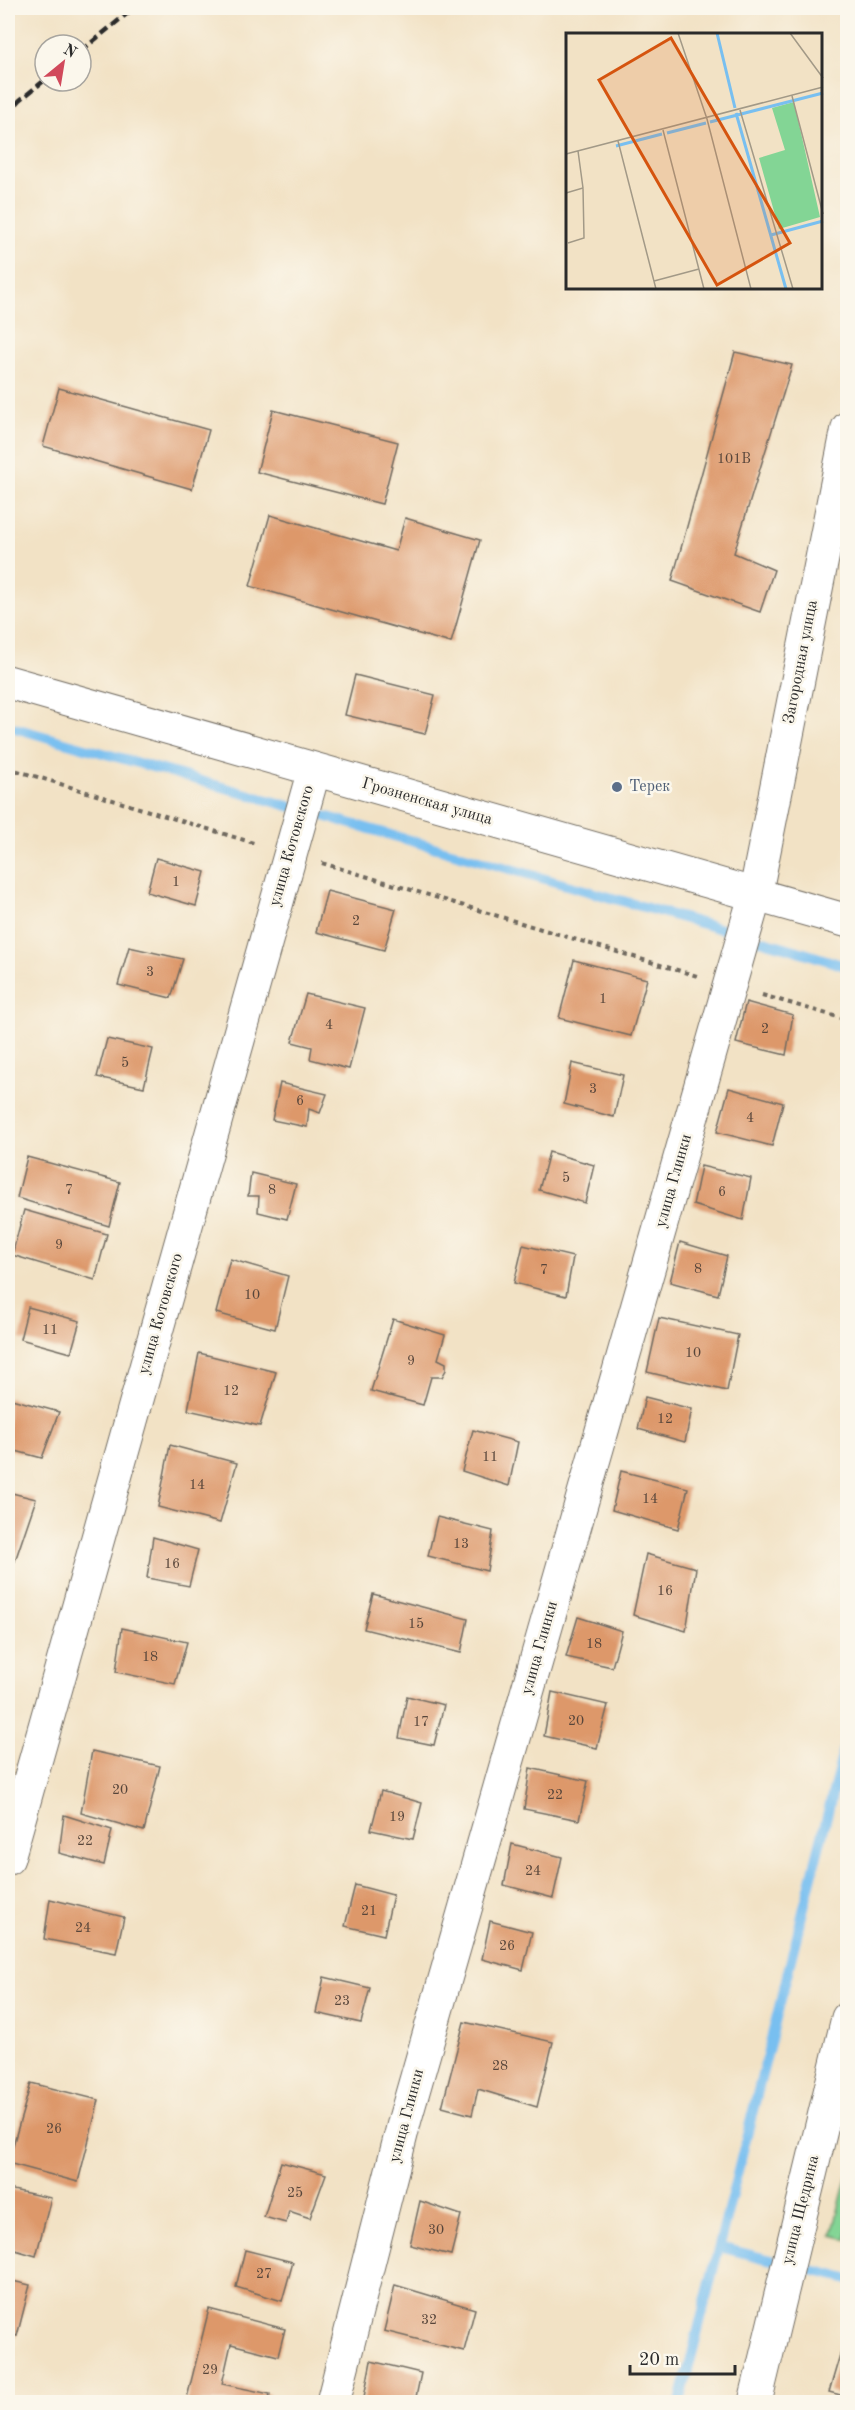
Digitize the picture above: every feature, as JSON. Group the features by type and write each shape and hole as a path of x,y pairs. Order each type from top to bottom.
{"street":[{"name":"Загородная улица","path":"755,896 848,428"},
{"name":"Грозненская улица","path":"8,682 848,921"},
{"name":"улица Котовского","path":"8,1858 314,770"},
{"name":"улица Глинки","path":"333,2403 405,2119 755,896"},
{"name":"улица Щедрина","path":"755,2403 848,2018"}],"path":[{"path":"8,768 848,1020"}],"green space":[{"path":"847,2175 847,2239 832,2235"}],"building":[{"path":"735,352 792,365 734,553 774,570 760,612 672,581"},
{"path":"59,388 209,430 192,489 43,446"},
{"path":"273,410 398,442 382,504 257,472"},
{"path":"270,515 396,551 405,518 480,540 451,643 250,586"},
{"path":"355,675 435,695 425,734 345,715"},
{"path":"156,858 205,872 196,906 147,892"},
{"path":"327,891 396,909 384,950 316,932"},
{"path":"129,947 183,959 171,998 118,985"},
{"path":"574,960 647,979 631,1036 559,1018"},
{"path":"306,994 365,1008 349,1069 310,1059 312,1047 292,1042"},
{"path":"746,1002 793,1015 786,1055 736,1043"},
{"path":"107,1039 153,1049 144,1087 97,1077"},
{"path":"572,1063 623,1075 614,1117 564,1104"},
{"path":"280,1083 327,1094 320,1113 309,1109 307,1127 272,1120"},
{"path":"729,1088 783,1103 772,1146 717,1132"},
{"path":"549,1152 594,1165 585,1203 539,1190"},
{"path":"27,1157 120,1182 109,1226 17,1198"},
{"path":"701,1166 751,1178 743,1220 693,1205"},
{"path":"251,1173 296,1184 287,1219 258,1212 259,1196 248,1196"},
{"path":"24,1210 107,1234 95,1280 12,1255"},
{"path":"680,1242 727,1256 718,1295 670,1282"},
{"path":"523,1245 573,1257 566,1296 514,1283"},
{"path":"230,1259 288,1276 275,1329 216,1313"},
{"path":"28,1307 80,1321 71,1353 20,1339"},
{"path":"659,1318 738,1335 727,1391 647,1372"},
{"path":"393,1319 445,1335 438,1359 446,1363 446,1370 442,1377 431,1377 423,1405 371,1391"},
{"path":"199,1353 276,1372 260,1426 188,1410"},
{"path":"645,1397 692,1409 685,1442 638,1429"},
{"path":"8,1398 59,1412 42,1458 8,1449"},
{"path":"473,1430 518,1442 509,1486 462,1471"},
{"path":"170,1445 237,1463 220,1523 158,1507"},
{"path":"621,1471 688,1488 678,1529 612,1510"},
{"path":"8,1492 36,1499 15,1561 8,1559"},
{"path":"437,1517 493,1531 487,1571 428,1556"},
{"path":"153,1537 198,1550 189,1586 147,1578"},
{"path":"646,1554 696,1568 686,1631 633,1615"},
{"path":"373,1594 468,1619 461,1653 364,1629"},
{"path":"578,1617 622,1631 612,1667 566,1657"},
{"path":"122,1628 187,1642 175,1684 116,1672"},
{"path":"552,1692 608,1705 597,1748 544,1736"},
{"path":"407,1696 444,1705 434,1745 399,1738"},
{"path":"92,1751 160,1766 144,1831 81,1813"},
{"path":"530,1768 588,1781 579,1820 524,1809"},
{"path":"381,1791 422,1803 413,1839 371,1830"},
{"path":"64,1815 112,1830 104,1865 59,1853"},
{"path":"512,1844 562,1857 553,1898 504,1885"},
{"path":"355,1885 393,1895 384,1935 345,1926"},
{"path":"50,1899 124,1917 116,1953 44,1939"},
{"path":"490,1921 532,1932 523,1970 482,1959"},
{"path":"324,1977 370,1988 361,2023 316,2013"},
{"path":"464,2022 553,2042 537,2107 478,2089 472,2115 442,2107"},
{"path":"31,2083 99,2100 78,2182 8,2163"},
{"path":"281,2162 326,2174 310,2218 289,2211 286,2223 264,2217"},
{"path":"8,2189 51,2198 36,2256 8,2248"},
{"path":"420,2201 461,2215 451,2255 410,2245"},
{"path":"245,2250 293,2262 282,2301 236,2287"},
{"path":"8,2280 30,2285 17,2336 8,2334"},
{"path":"395,2285 475,2309 464,2351 384,2331"},
{"path":"209,2309 285,2329 278,2356 231,2344 222,2384 270,2394 268,2402 186,2402"},
{"path":"848,2331 848,2397 829,2392"},
{"path":"371,2361 421,2373 415,2402 363,2402"}],"waterway":[{"path":"8,726 848,967"},
{"path":"680,2402 848,1732"},
{"path":"719,2247 848,2279"}],"railway":[{"path":"93,41 134,8"},
{"path":"8,114 33,90"}],"place":[{"name":"Терек","path":"617,787"}]}
